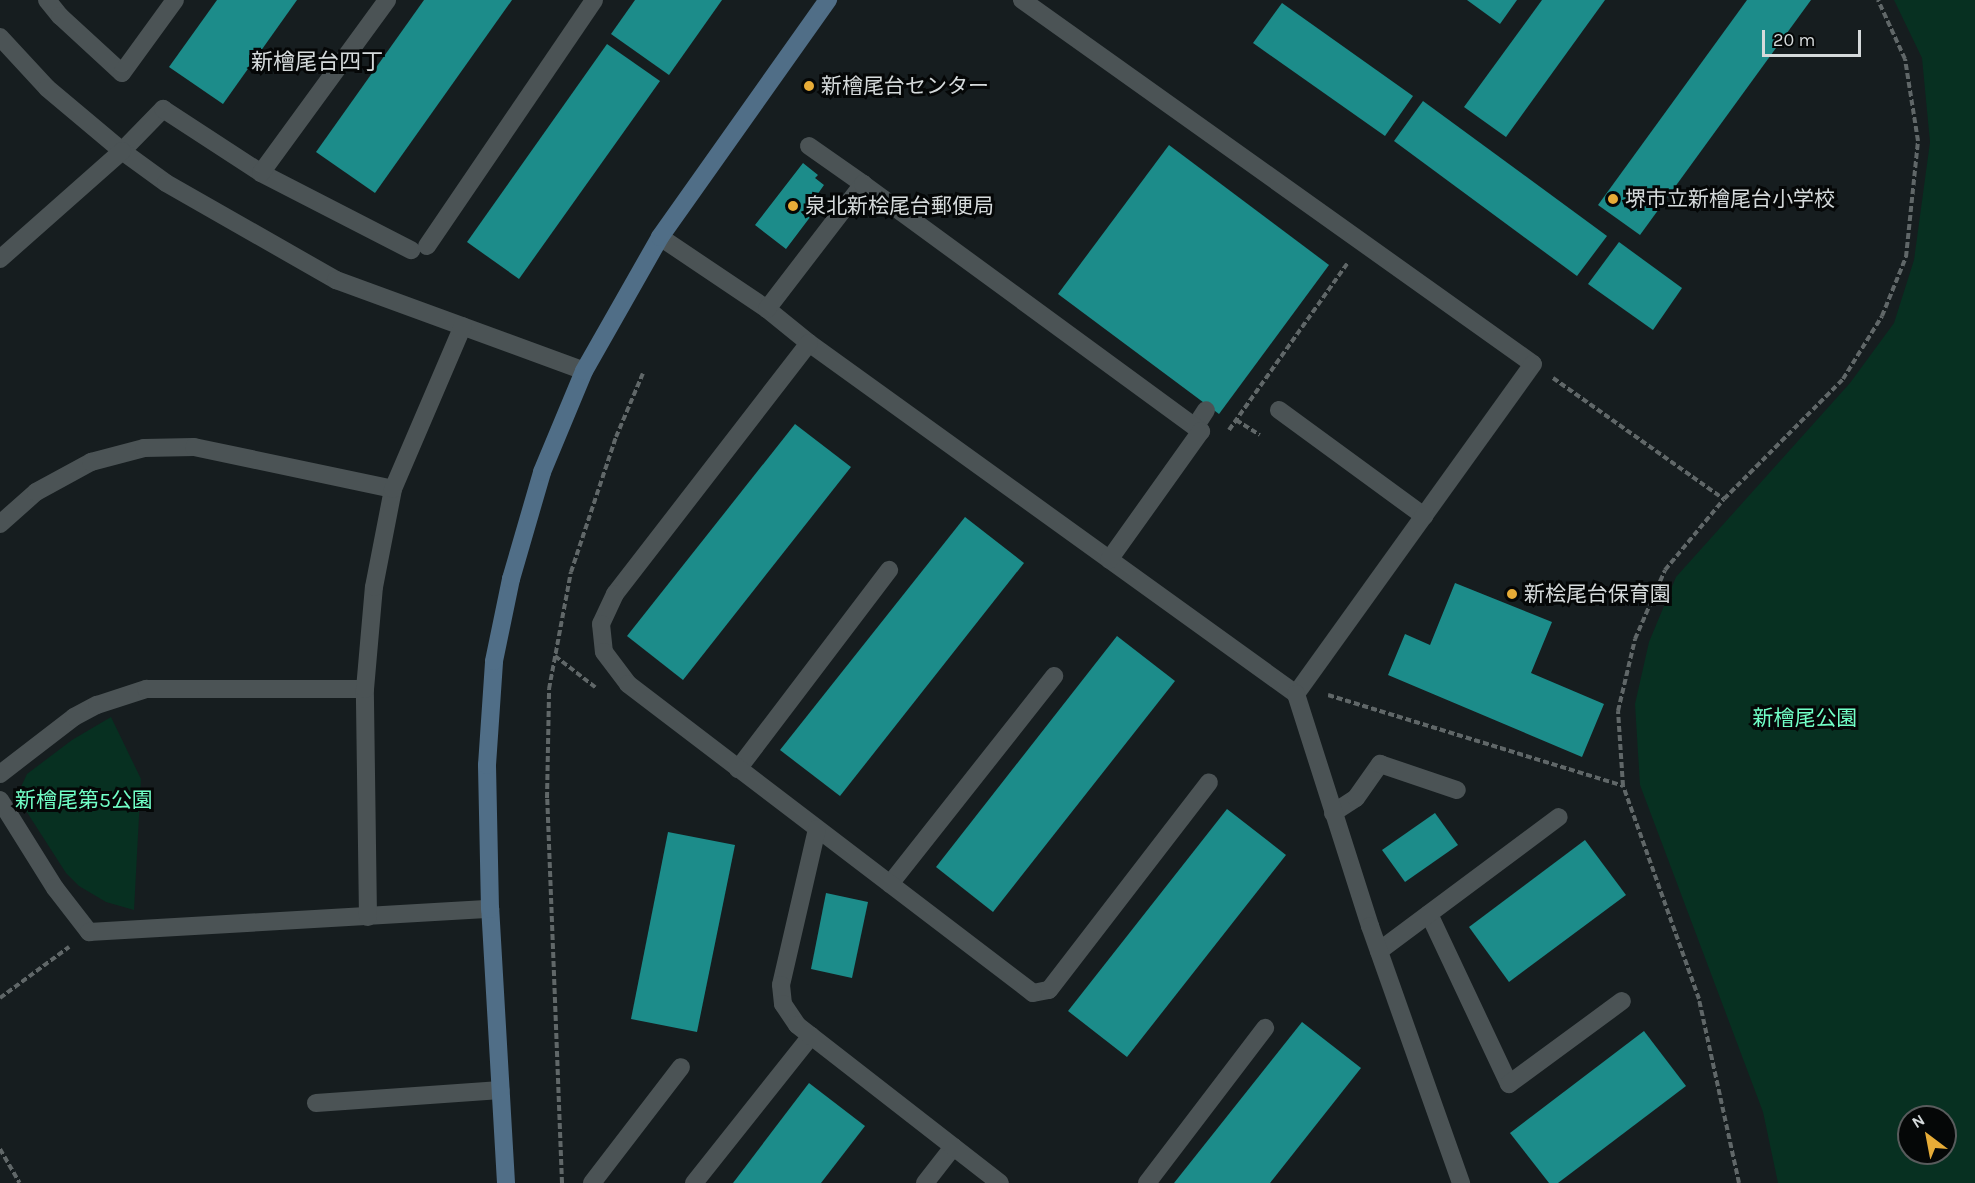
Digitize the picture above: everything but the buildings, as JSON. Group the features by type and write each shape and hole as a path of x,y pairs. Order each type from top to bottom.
{"street":[{"path":"48,0 60,16 122,73 175,0"},
{"path":"261,173 387,0"},
{"path":"0,259 122,151 163,109 261,173 419,248 594,0"},
{"path":"506,1183 490,909 487,765 494,661 511,579 542,472 584,371 660,237 828,0"},
{"path":"1022,0 1533,364 1296,694"},
{"path":"0,37 47,88 122,151 166,183 336,280 584,371"},
{"path":"809,146 1201,431 1109,560"},
{"path":"767,309 863,184"},
{"path":"660,237 767,309 809,343 1296,694 1379,951 1461,1183"},
{"path":"368,917 365,689 374,587 393,489 463,326"},
{"path":"809,343 615,594 601,624 604,652 628,684 1033,993 1049,990 1209,782"},
{"path":"1195,427 1206,410"},
{"path":"1279,410 1424,516"},
{"path":"0,524 36,492 91,462 144,448 194,447 393,489"},
{"path":"738,769 889,570"},
{"path":"890,884 1054,676"},
{"path":"0,774 74,717 97,705 146,689 365,689"},
{"path":"1333,813 1356,798 1380,764 1457,790"},
{"path":"0,800 55,888 89,932 490,909"},
{"path":"1379,951 1559,818"},
{"path":"817,829 781,985 783,1004 797,1025 1000,1183"},
{"path":"1429,914 1509,1084 1622,1001"},
{"path":"1147,1183 1265,1028"},
{"path":"694,1183 812,1036"},
{"path":"592,1183 681,1067"},
{"path":"316,1103 501,1090"},
{"path":"925,1183 953,1147"}],"path":[{"path":"1739,1183 1699,999 1623,786 1618,711 1635,639 1665,570 1724,500 1843,379 1882,316 1906,257 1918,141 1905,59 1878,0"},
{"path":"1229,430 1362,244"},
{"path":"1533,364 1724,500"},
{"path":"562,1183 547,798 549,689 571,572 616,437 643,373"},
{"path":"1236,420 1260,435"},
{"path":"1322,692 1360,706 1623,786"},
{"path":"0,998 89,932"},
{"path":"0,1149 20,1183"}],"green space":[{"name":"新檜尾公園","path":"1894,0 1975,0 1975,1183 1778,1183 1763,1112 1640,785 1635,704 1649,642 1676,577 1850,383 1894,323 1914,260 1930,142 1922,58"},
{"name":"新檜尾第5公園","path":"111,717 141,779 134,910 106,902 79,886 66,873 21,803 19,791 27,774 72,740"}],"place":[{"name":"新檜尾台センター","path":"809,86"},
{"name":"堺市立新檜尾台小学校","path":"1613,199"},
{"name":"泉北新桧尾台郵便局","path":"793,206"},
{"name":"新桧尾台保育園","path":"1512,594"}],"district":[{"name":"新檜尾台四丁","path":"317,63"}]}
